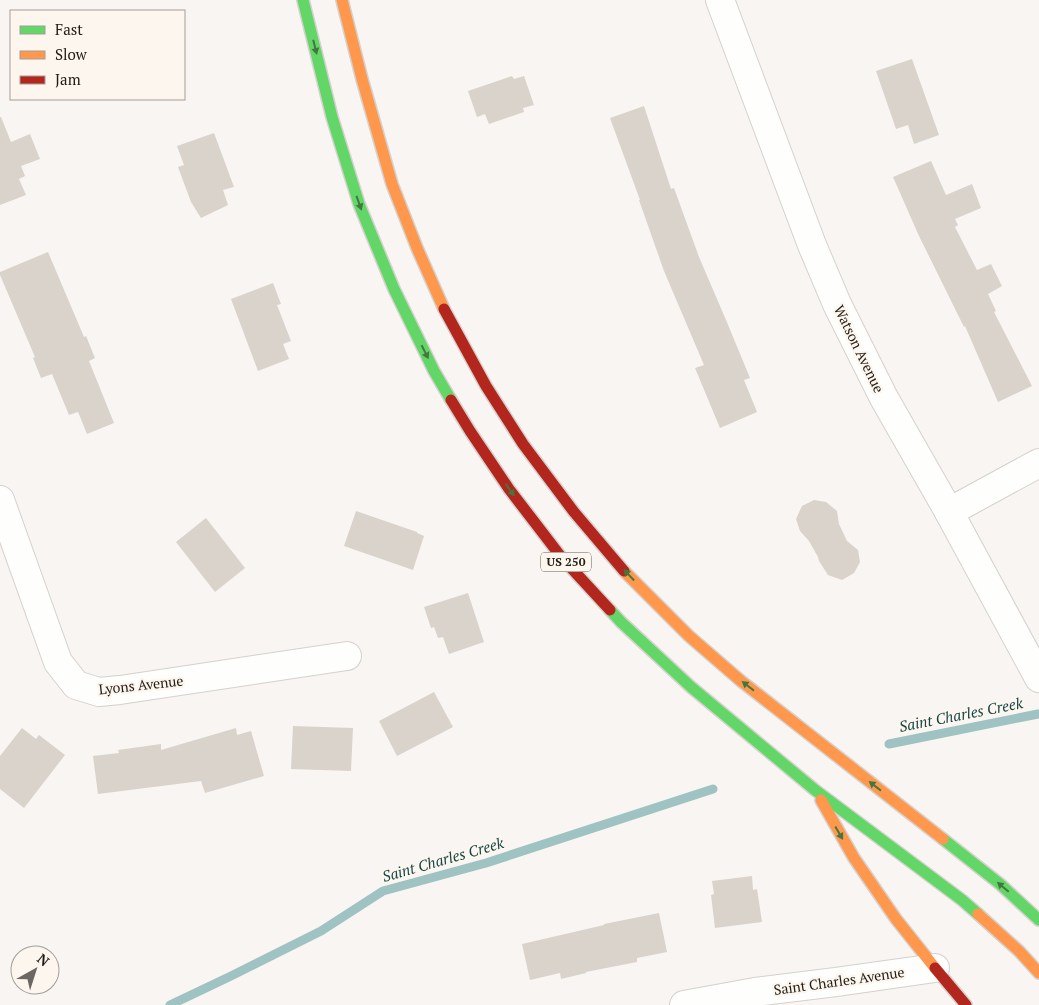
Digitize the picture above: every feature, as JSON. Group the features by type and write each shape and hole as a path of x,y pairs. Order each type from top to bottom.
{"main road":[{"name":"US 250","path":"303,0 332,117 359,204 394,289 434,371 470,431 509,489 562,558 621,622 691,687 815,790 962,900 1019,951 1039,973"},
{"name":"US 250","path":"342,0 392,184 417,248 445,311 486,386 524,444 574,512 629,577 689,636 741,680 1000,884 1039,918"},
{"path":"815,790 854,858 896,918 966,1005"}],"street":[{"name":"Watson Avenue","path":"720,0 812,245 837,304 884,398 1039,678"},
{"path":"948,512 1039,463"},
{"name":"Lyons Avenue","path":"0,500 58,662 76,685 99,692 120,690 347,656"},
{"name":"Saint Charles Avenue","path":"684,1005 755,992 935,968"}],"building":[{"path":"912,59 939,135 914,144 908,125 896,129 876,71"},
{"path":"512,76 514,79 524,76 534,105 523,108 524,112 489,124 485,114 477,117 468,91"},
{"path":"644,106 671,189 674,188 699,257 750,378 744,380 757,412 720,428 695,368 704,365 664,271 610,118"},
{"path":"0,117 11,142 30,134 40,159 21,166 25,176 19,179 26,195 0,205"},
{"path":"214,133 234,187 223,190 228,205 201,218 191,202 178,167 184,165 177,146"},
{"path":"931,161 946,195 972,184 981,208 955,219 958,225 955,227 977,270 991,264 1002,286 988,294 996,311 994,312 1032,386 998,402 965,326 919,236 893,177"},
{"path":"48,252 84,337 86,336 95,358 89,361 114,423 87,434 78,412 69,415 52,374 41,378 33,358 35,357 0,275 0,272"},
{"path":"273,283 281,304 277,305 291,341 283,344 289,359 258,371 231,299"},
{"path":"814,500 826,502 837,511 839,524 847,541 858,550 860,562 854,573 842,580 828,575 809,541 800,531 796,519 802,506"},
{"path":"356,511 424,536 413,570 344,546"},
{"path":"206,518 245,568 215,592 176,542"},
{"path":"468,593 484,642 449,654 443,637 438,638 434,627 431,628 424,607"},
{"path":"434,692 453,727 397,756 379,721"},
{"path":"293,726 353,728 351,771 291,769"},
{"path":"22,728 36,739 39,735 65,755 24,808 0,789 0,756"},
{"path":"236,728 237,735 251,731 264,776 205,793 201,781 98,794 93,756 119,753 118,750 161,744 161,750"},
{"path":"752,876 753,890 757,889 762,922 715,928 711,895 714,894 712,881"},
{"path":"659,913 667,952 637,958 637,962 561,979 560,973 530,980 522,944"}],"waterway":[{"name":"Saint Charles Creek","path":"889,744 1038,714"},
{"name":"Saint Charles Creek","path":"170,1005 321,931 383,891 486,863 713,789"}],"traffic: fast":[{"path":"303,0 332,117 359,204 394,289 434,371 451,400"},
{"path":"610,610 691,687 815,790 978,914"},
{"path":"943,839 1000,884 1039,920"}],"traffic: slow":[{"path":"342,0 392,184 444,309"},
{"path":"624,571 689,636 741,681 943,839"},
{"path":"821,800 854,858 896,919 935,968"},
{"path":"978,914 1019,951 1039,973"}],"traffic: jam":[{"path":"444,309 486,386 523,444 574,512 624,571"},
{"path":"451,400 509,489 562,558 610,610"},
{"path":"935,968 966,1005"}]}
